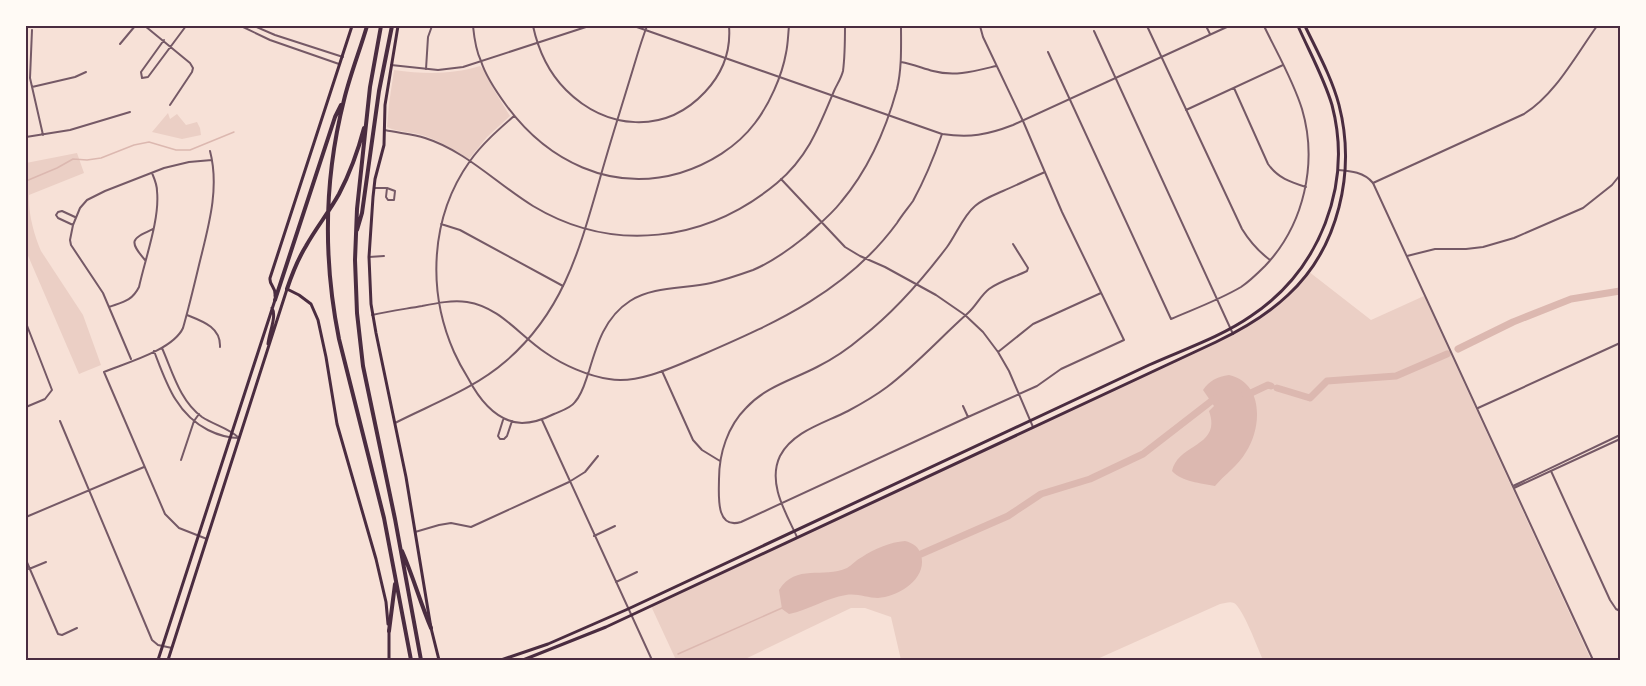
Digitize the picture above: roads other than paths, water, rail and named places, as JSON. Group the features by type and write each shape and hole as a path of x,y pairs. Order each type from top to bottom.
{"highway":[{"path":"367,26 345,97 334,150 328,199 328,260 339,339 378,488 411,660"},
{"path":"381,26 366,119 355,237 357,314 363,366 421,660"},
{"path":"355,237 362,213 379,91 392,26"},
{"path":"275,300 335,117 345,97"},
{"path":"287,289 306,245 332,205 348,174 359,147 366,119"},
{"path":"400,545 431,628"},
{"path":"389,631 395,580"}],"main road":[{"path":"158,660 275,300 275,291 270,278 352,26"},
{"path":"398,26 386,105 384,145 374,188 371,214 369,257 372,315 395,423 431,628 439,660"},
{"path":"501,660 548,644 628,609 1231,328 1273,299 1308,258 1329,216 1338,170 1337,136 1332,106 1298,26"},
{"path":"523,660 631,615 1233,334 1274,308 1306,275 1322,251 1341,199 1345,170 1345,140 1339,104 1305,26"},
{"path":"168,660 287,289 311,304 318,320 337,424 386,602 389,660"},
{"path":"268,348 269,332 275,314 272,308"},
{"path":"548,644 550,650"}],"street":[{"path":"120,44 135,26"},
{"path":"146,26 194,68 170,105"},
{"path":"164,40 141,72 142,78 148,77 186,26"},
{"path":"242,26 270,40 340,64"},
{"path":"251,31 254,26 342,57"},
{"path":"426,69 428,37 432,26"},
{"path":"473,26 481,62 502,100 529,133 574,164 601,174 625,179 659,178 687,171 715,158 748,131 772,95 786,55 789,26"},
{"path":"533,26 537,43 550,69 565,90 591,109 632,123 662,120 681,112 697,100 711,86 726,59 729,26"},
{"path":"391,65 452,69 481,62 589,26"},
{"path":"634,26 646,27 726,59 888,116 942,134 961,137 995,132 1023,121 1229,26"},
{"path":"385,130 425,138 449,148 533,206 585,228 636,236 689,230 728,216 748,205 781,180 797,161 815,136 839,83 843,69 845,26"},
{"path":"514,116 488,139 470,162 453,191 441,224 436,259 439,303 454,354 487,406 503,419 522,423 542,420 574,404 583,389 602,331 616,313 631,301 648,293 711,283 753,270 790,249 821,223 841,202 878,142 897,87 901,62 901,26"},
{"path":"980,26 983,37 1023,121 1071,232 1124,340 1061,369 1037,386 782,504 741,522 732,523 725,519 719,508 720,461 723,447 732,427 746,408 775,385 818,367 850,347 881,322 950,243 975,206 1045,172"},
{"path":"1147,26 1249,241 1270,260"},
{"path":"1206,26 1210,34"},
{"path":"1048,52 1171,319 1243,286 1285,242 1301,206 1308,169 1306,130 1302,109 1264,26"},
{"path":"1373,183 1535,107 1547,96 1596,26"},
{"path":"395,423 472,385 505,362 542,323 576,258 646,27"},
{"path":"32,30 29,68 43,135"},
{"path":"1094,31 1233,334"},
{"path":"901,62 951,74 967,73 996,66"},
{"path":"1186,110 1283,65"},
{"path":"32,87 75,77 86,72"},
{"path":"1234,88 1268,164 1280,177 1306,187"},
{"path":"26,137 88,126 130,112"},
{"path":"372,315 458,301 477,304 502,317 544,352 560,362 588,373 608,379 622,380 662,370 779,321 826,292 866,259 889,234 912,202 932,163 942,134"},
{"path":"207,539 179,528 165,514 104,372 162,348 181,334 211,212 213,189 210,151"},
{"path":"132,360 96,282 71,245 70,240 76,217 87,200 105,191 174,164 212,160"},
{"path":"1338,170 1356,172 1366,176 1373,183 1593,660"},
{"path":"109,307 129,299 139,287 158,203 157,188 152,173"},
{"path":"1407,256 1435,249 1483,247 1514,238 1583,208 1612,185 1620,175"},
{"path":"781,180 845,247 936,295 965,315 983,332 1009,371 1033,427"},
{"path":"374,188 387,188"},
{"path":"73,225 56,215 62,211 76,217"},
{"path":"441,224 460,230 563,286"},
{"path":"145,260 134,245 134,240 153,229"},
{"path":"797,537 776,486 775,471 780,456 789,443 799,435 849,411 886,387 916,363 988,289 1027,271 1028,268 1013,244"},
{"path":"369,257 384,256"},
{"path":"998,352 1034,324 1101,293"},
{"path":"187,315 206,323 215,330 220,340 220,347"},
{"path":"26,323 52,386 51,393 45,399 26,407"},
{"path":"1478,408 1620,344"},
{"path":"162,348 180,391 192,407 199,414 232,431 239,438"},
{"path":"154,351 168,388 182,410 211,432 230,438 239,438"},
{"path":"662,370 693,440 702,450 720,461"},
{"path":"963,406 968,417"},
{"path":"181,460 194,421 199,414"},
{"path":"503,419 498,435 500,440 507,436 512,421"},
{"path":"542,420 652,660"},
{"path":"60,421 152,640 162,647 172,648"},
{"path":"1514,487 1620,437"},
{"path":"415,532 451,523 471,527 570,482 585,472 598,456"},
{"path":"26,517 144,467"},
{"path":"1550,470 1610,600 1620,611"},
{"path":"594,536 615,526"},
{"path":"26,560 58,634 62,635 78,628"},
{"path":"29,569 46,562"},
{"path":"616,582 637,572"}],"waterway":[{"path":"26,181 73,159 101,158 134,145 149,142 176,150 190,150 234,132"},
{"path":"1458,349 1513,322 1571,299 1620,291"},
{"path":"1277,388 1310,398 1327,381 1396,376 1447,354"},
{"path":"1245,394 1268,385 1271,386"},
{"path":"921,554 1008,516 1041,494 1090,479 1143,454 1216,398"},
{"path":"678,654 782,608"}]}
